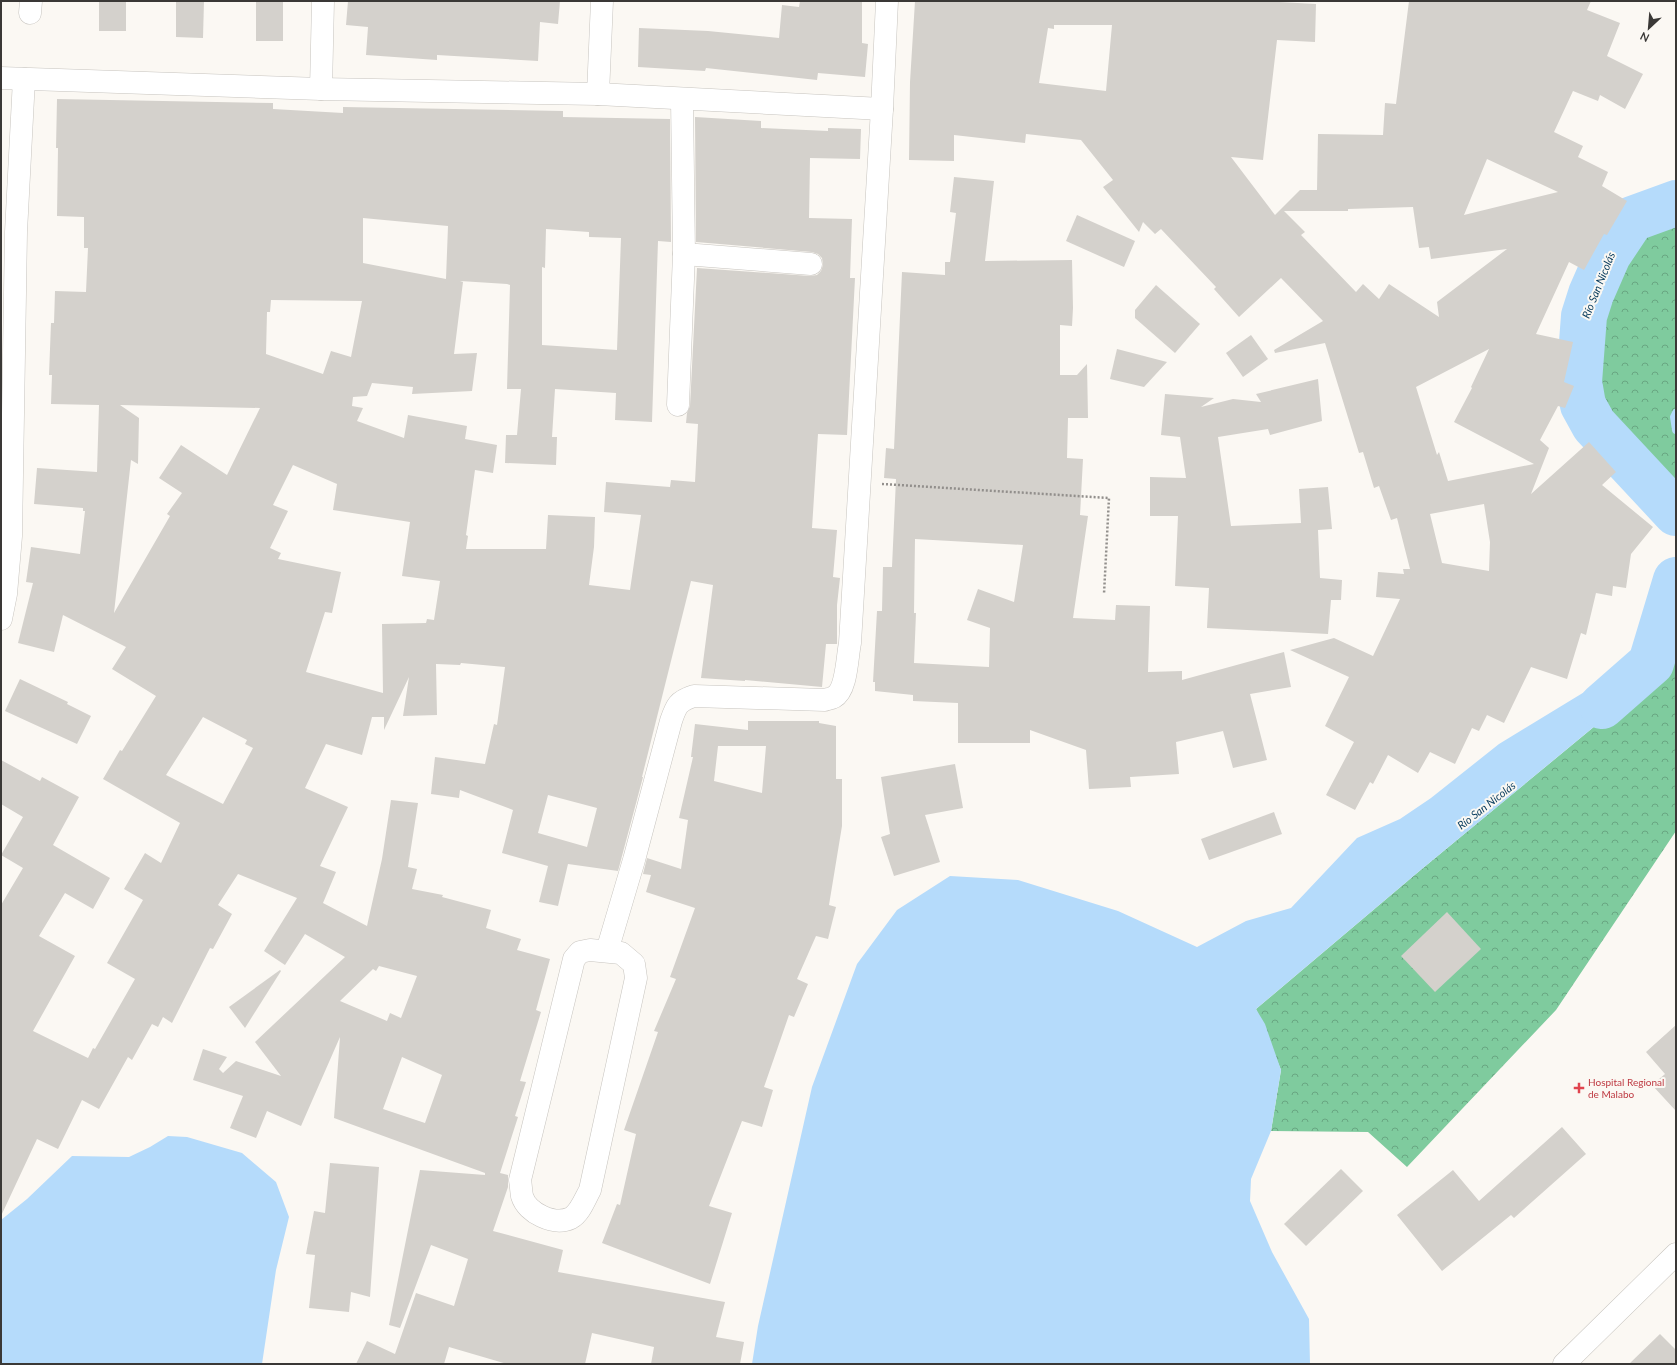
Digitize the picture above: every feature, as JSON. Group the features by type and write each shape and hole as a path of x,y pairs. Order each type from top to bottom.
{"street":[{"path":"321,89 323,1"},
{"path":"598,94 602,1"},
{"path":"607,951 634,860 671,721 679,703 684,699 694,696 824,700 835,697 841,691 844,682 850,643 882,109 887,1"},
{"path":"1,78 321,89 598,94 882,109"},
{"path":"1,618 6,594 12,536 16,232 24,79"},
{"path":"678,405 684,254 682,99"},
{"path":"684,254 811,264"},
{"path":"590,950 607,951 621,953 634,964 636,978 590,1190 582,1206 571,1218 558,1220 542,1216 531,1209 522,1197 520,1180 574,958 580,952 590,950"},
{"path":"1564,1364 1676,1254"}],"path":[{"path":"860,483 1109,498 1104,594"}],"green space":[{"path":"1676,205 1676,525 1608,450 1567,397 1577,321 1607,254 1641,214"},
{"path":"1676,565 1676,831 1556,1010 1407,1167 1368,1132 1271,1131 1281,1070 1256,1009 1417,873 1653,678 1646,649 1651,647 1667,590"}],"water":[{"path":"1646,649 1653,678 1417,873 1256,1009 1265,1024 1281,1070 1271,1131 1251,1179 1250,1201 1272,1252 1309,1319 1310,1364 752,1364 758,1326 812,1087 857,964 897,910 950,876 1018,880 1118,911 1197,947 1246,921 1291,908 1357,838 1400,819 1431,798 1499,744 1632,663"},
{"path":"168,1136 187,1137 242,1153 276,1182 289,1217 276,1270 262,1364 1,1364 1,1220 27,1199 72,1156 129,1157"}],"building":[{"path":"99,1 126,1 126,31 99,31"},
{"path":"176,1 204,1 203,38 176,37"},
{"path":"256,1 283,1 283,41 256,41"},
{"path":"348,1 560,1 558,24 540,22 538,61 437,55 437,60 366,55 368,27 346,25"},
{"path":"800,1 862,1 862,43 868,44 865,77 818,73 817,80 706,68 705,71 638,67 639,28 708,31 779,38 782,5 799,7"},
{"path":"915,1 1258,1 1316,4 1315,42 1277,40 1263,160 1231,157 1275,215 1300,190 1317,190 1318,134 1383,135 1385,103 1396,104 1409,1 1591,1 1587,10 1620,23 1607,56 1643,74 1625,109 1600,95 1598,101 1573,91 1554,132 1583,146 1578,157 1608,172 1602,186 1627,201 1607,235 1604,234 1584,270 1569,262 1536,334 1573,342 1564,382 1574,386 1565,408 1558,406 1540,440 1549,448 1531,494 1589,442 1616,472 1602,485 1653,527 1631,554 1626,588 1613,586 1612,596 1596,593 1586,635 1581,633 1567,679 1531,667 1504,723 1487,715 1479,731 1472,728 1455,764 1430,752 1418,773 1388,755 1373,784 1370,782 1355,810 1326,795 1354,742 1325,726 1349,677 1290,650 1334,638 1373,656 1400,599 1376,597 1378,572 1404,574 1403,569 1410,569 1397,518 1391,520 1379,486 1374,488 1363,452 1359,453 1325,343 1275,353 1274,350 1323,321 1281,278 1239,317 1214,289 1216,287 1161,229 1155,234 1143,222 1139,232 1103,187 1113,180 1081,140 1026,134 1025,143 954,135 954,161 909,160 910,82","holes":["1054,25 1112,25 1106,91 1039,83 1048,28 1054,29","1487,159 1558,192 1464,215","1413,207 1419,248 1429,247 1431,259 1507,249 1437,302 1439,317 1389,284 1379,299 1363,284 1356,292 1301,235 1305,232 1284,211 1348,211 1348,209","1489,349 1471,387 1472,388 1454,422 1534,464 1448,481 1439,452 1437,455 1416,387","1484,504 1490,542 1489,571 1442,563 1430,514"]},
{"path":"57,99 273,103 273,109 343,113 343,107 563,111 563,117 670,119 671,242 658,241 652,422 615,420 616,393 555,389 552,437 557,437 556,465 505,463 506,435 517,435 521,389 507,389 510,285 460,281 463,282 454,354 477,353 472,391 412,394 413,387 372,383 367,396 353,397 352,406 363,408 357,421 404,438 408,415 467,426 465,439 497,445 493,473 475,470 466,535 468,536 466,549 546,549 548,515 595,517 594,547 589,585 630,590 641,515 604,512 606,482 670,487 671,480 695,482 698,424 686,423 687,413 690,406 697,268 810,276 817,275 821,271 823,265 822,258 818,254 812,252 696,242 695,117 761,121 761,128 828,131 828,128 861,129 860,159 810,158 809,218 852,219 850,278 855,278 847,435 818,434 812,528 837,530 833,577 840,578 837,605 837,644 826,644 822,687 745,680 701,678 713,585 691,581 643,777 618,871 568,864 558,906 539,902 548,866 502,853 513,810 460,790 459,798 431,794 435,757 485,764 494,724 497,725 505,667 461,663 460,665 436,664 437,715 403,716 409,677 384,730 384,717 372,717 362,755 326,744 305,788 348,807 320,866 336,872 323,903 367,926 382,859 391,800 418,803 408,867 417,869 412,889 443,895 442,897 491,910 486,928 521,939 517,950 550,959 536,1010 541,1012 520,1081 526,1082 515,1116 518,1117 500,1173 508,1175 508,1187 493,1231 563,1250 558,1272 725,1302 716,1337 744,1342 740,1364 651,1364 654,1347 592,1333 585,1364 507,1364 449,1347 444,1364 356,1364 367,1341 395,1354 416,1293 454,1306 468,1259 431,1245 400,1328 389,1325 420,1170 485,1175 485,1173 334,1118 340,1037 301,1126 267,1111 256,1138 230,1128 243,1096 193,1080 203,1049 227,1057 219,1069 223,1073 236,1061 281,1076 255,1042 345,957 305,934 285,965 264,951 297,898 238,874 218,905 232,914 213,949 210,948 172,1023 163,1017 158,1027 152,1024 132,1060 128,1057 99,1109 82,1100 58,1149 37,1139 1,1216 1,905 23,868 1,855 23,817 1,804 1,760 40,781 42,777 79,797 53,845 110,878 93,909 65,893 39,936 75,956 33,1031 88,1058 93,1048 95,1049 135,979 107,963 143,900 124,889 145,853 161,863 180,823 103,779 120,750 122,751 156,696 112,669 126,647 63,615 54,652 18,643 33,583 26,582 31,547 80,554 85,511 83,511 83,508 34,504 37,468 97,472 99,405 51,404 52,375 49,375 51,323 54,323 55,291 86,292 88,248 84,248 84,217 57,216 58,148 56,148","holes":["363,218 448,226 446,279 363,263","546,229 589,232 589,237 621,238 617,350 542,345 542,267 545,268","271,300 362,301 351,357 331,351 323,374 266,354 267,312 270,312","120,405 260,408 227,475 181,445 159,478 182,493 167,514 170,516 114,613 131,460 138,464 139,418","293,465 337,484 333,510 410,522 402,576 440,581 434,620 427,619 426,623 382,624 383,693 306,672 325,612 332,613 341,572 278,559 281,553 270,548 288,511 273,505","203,717 247,740 245,744 253,748 223,804 166,775","548,795 597,808 587,847 538,833","379,966 417,976 401,1018 390,1013 387,1021 340,1001 373,969 376,971","402,1057 442,1075 425,1123 383,1109"]},
{"path":"954,177 994,181 985,261 1072,260 1072,326 1060,325 1060,375 1077,375 1087,364 1088,418 1068,418 1067,458 1083,459 1080,515 1088,516 1073,618 1115,620 1116,605 1150,606 1148,672 1182,671 1182,680 1284,652 1291,687 1250,694 1267,760 1233,768 1223,731 1176,742 1179,774 1130,777 1131,787 1089,789 1086,750 1030,730 1030,743 958,743 958,703 913,701 913,695 875,691 875,682 873,682 877,611 882,611 883,567 892,567 896,479 884,478 886,448 894,449 902,272 945,275 945,262 950,262 956,213 950,212","holes":["915,539 1023,545 1014,602 978,589 967,620 990,628 989,667 914,663 916,613 914,613"]},
{"path":"1077,215 1135,241 1124,267 1066,241"},
{"path":"1156,285 1200,324 1175,353 1135,318 1135,310"},
{"path":"1251,335 1268,359 1243,377 1226,353"},
{"path":"1117,349 1167,362 1144,387 1110,379"},
{"path":"1318,379 1322,421 1270,435 1268,429 1218,437 1231,526 1301,523 1299,489 1328,487 1332,529 1318,530 1320,578 1342,580 1341,600 1331,600 1328,634 1207,628 1209,588 1175,586 1178,516 1150,516 1150,477 1186,478 1180,437 1161,435 1165,394 1214,398 1201,407 1233,399 1261,402 1256,394"},
{"path":"20,679 68,702 67,704 91,716 77,744 5,711"},
{"path":"748,721 819,721 819,723 836,726 836,779 842,779 842,826 829,905 836,907 828,939 816,936 797,979 808,984 794,1017 789,1015 764,1087 773,1090 762,1127 742,1121 709,1206 732,1213 710,1284 602,1243 617,1204 620,1205 636,1134 624,1130 658,1032 654,1031 676,979 670,977 695,908 646,892 651,875 643,874 647,858 681,869 688,820 679,818 693,757 691,757 695,724 748,730","holes":["718,746 766,746 762,793 714,781"]},
{"path":"955,764 963,808 925,815 940,862 894,876 881,837 890,834 881,777"},
{"path":"1274,812 1282,834 1209,860 1201,839"},
{"path":"1447,912 1481,949 1435,992 1401,956"},
{"path":"280,970 281,971 245,1028 229,1007"},
{"path":"1676,1025 1676,1111 1652,1085 1665,1074 1646,1052"},
{"path":"1562,1127 1586,1154 1514,1218 1511,1215 1442,1271 1397,1215 1453,1170 1479,1201"},
{"path":"330,1163 379,1167 370,1297 351,1292 349,1312 309,1308 315,1255 306,1254 314,1211 325,1213"},
{"path":"1341,1169 1363,1191 1306,1246 1284,1224"},
{"path":"1660,1334 1676,1350 1676,1364 1629,1364"}],"waterway":[{"name":"Río San Nicolás","path":"1676,203 1632,219 1608,255 1591,294 1584,316 1579,382 1583,405 1594,425 1676,513"},
{"path":"1676,413 1674,417 1676,430"},
{"name":"Río San Nicolás","path":"1602,706 1651,663 1676,580"}],"place":[{"name":"Hospital Regional de Malabo","path":"1579,1088"}]}
